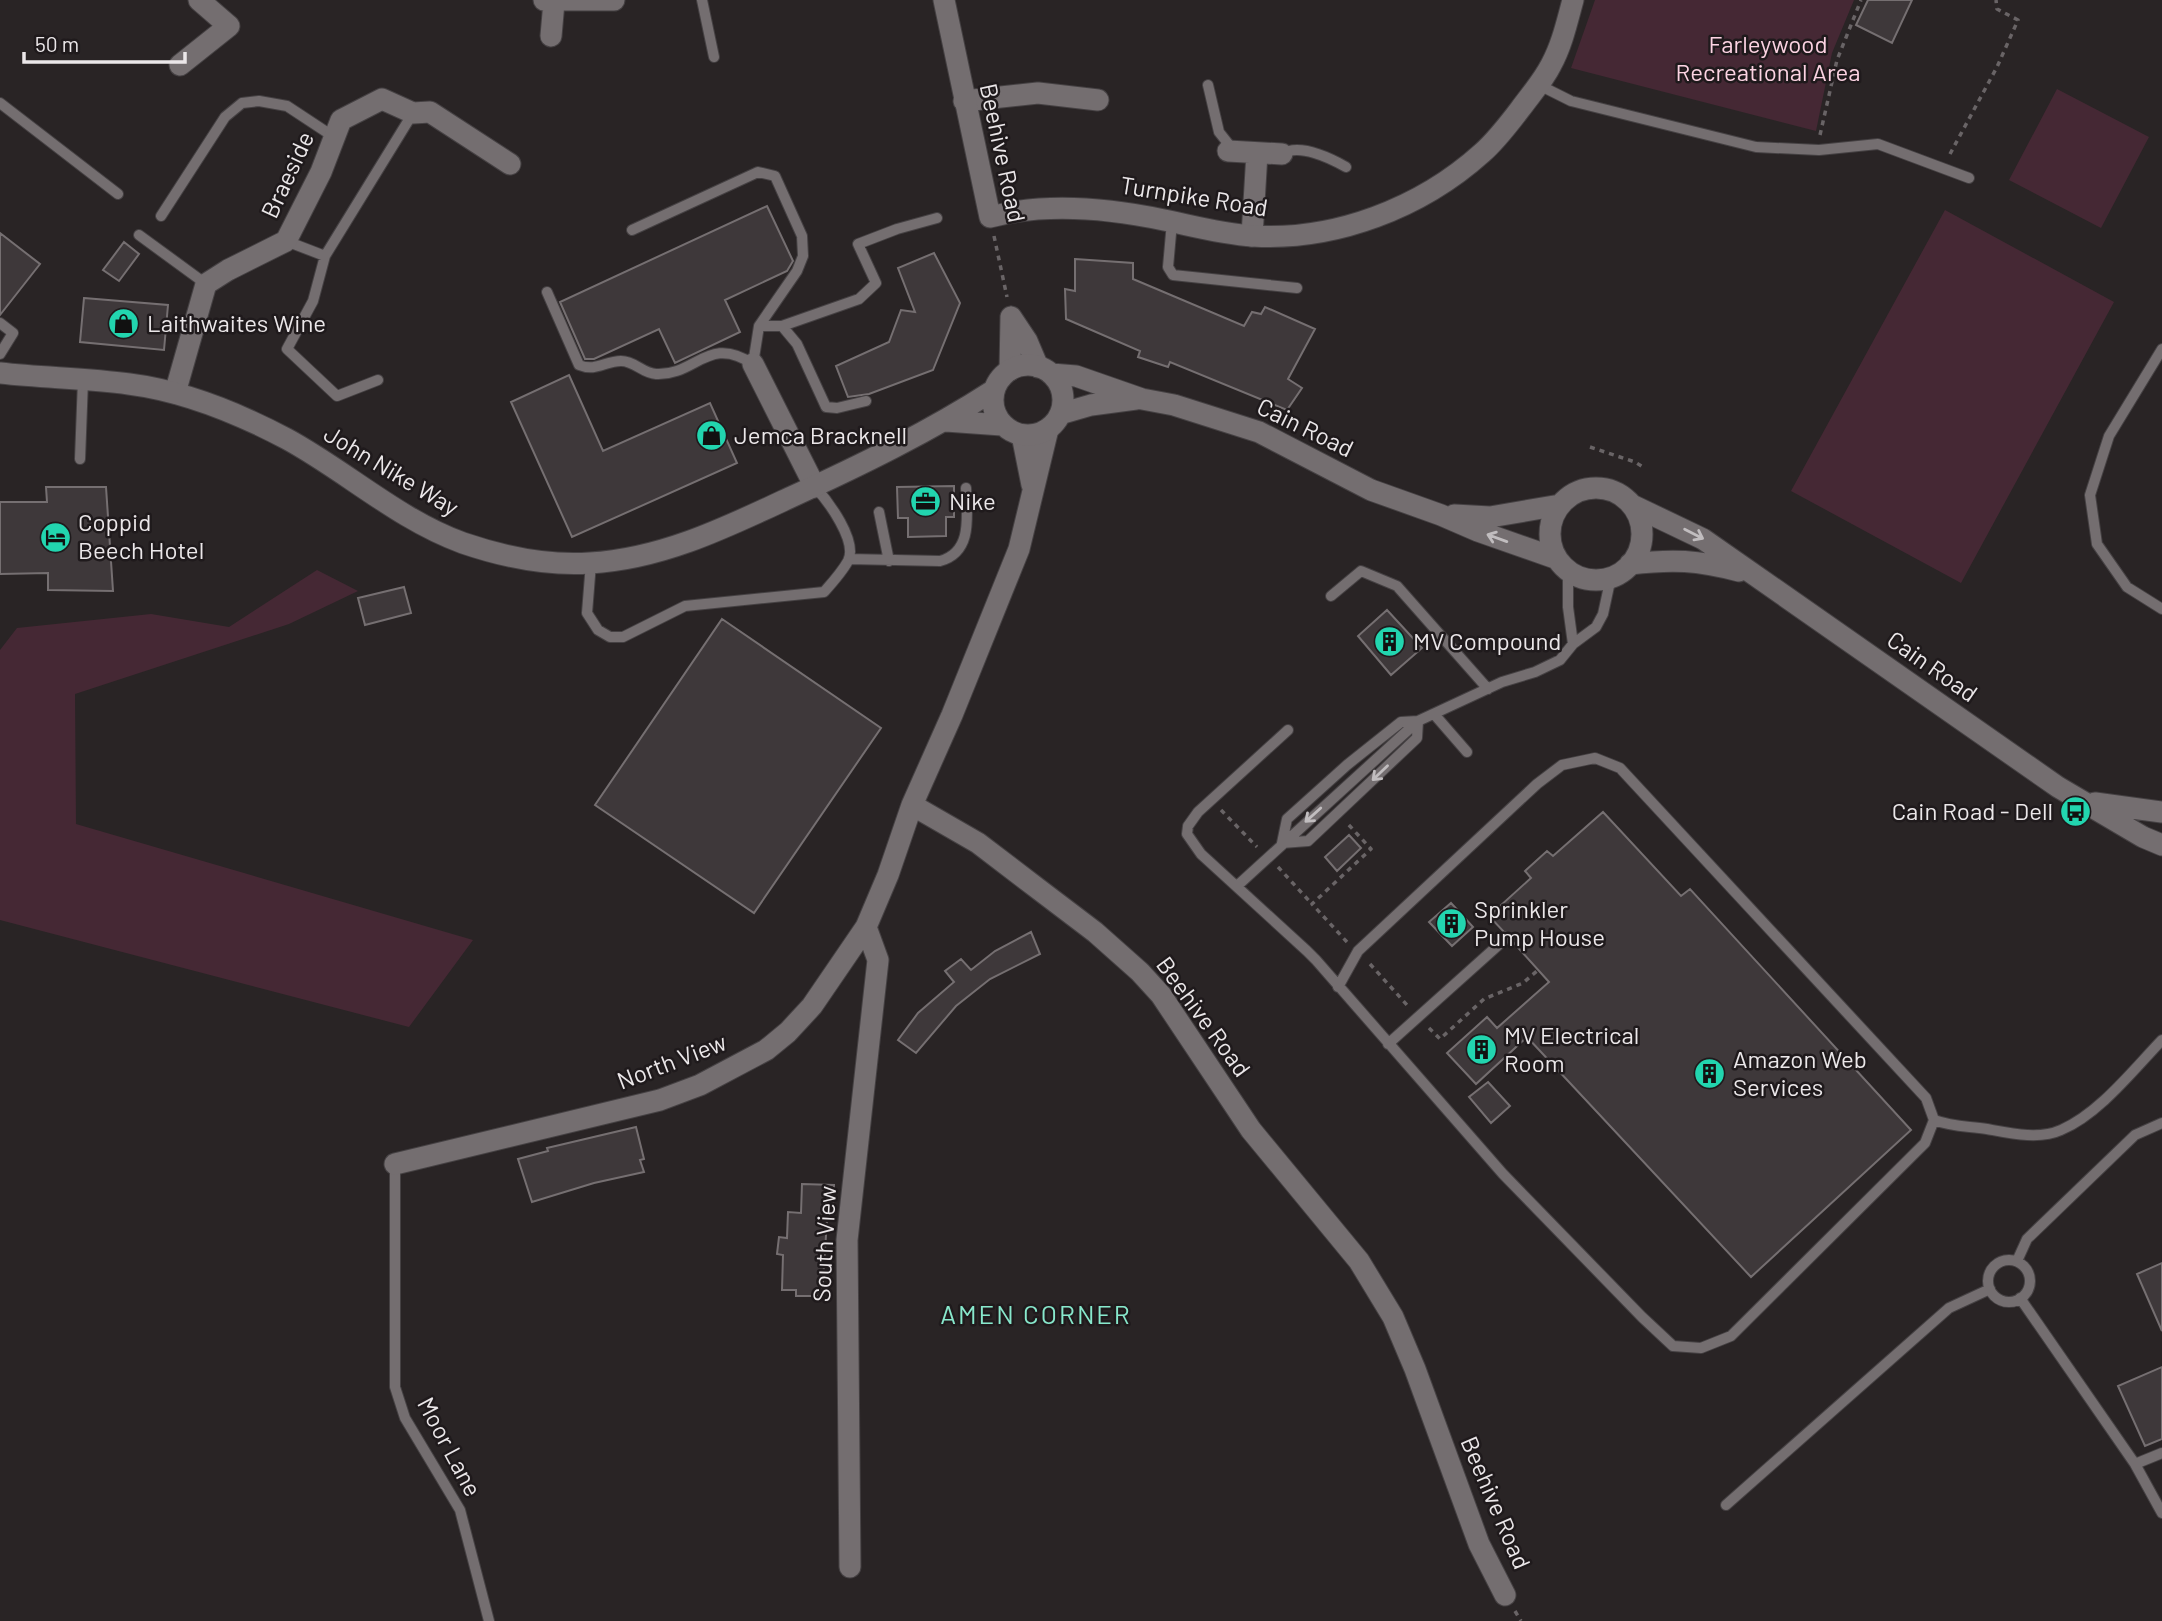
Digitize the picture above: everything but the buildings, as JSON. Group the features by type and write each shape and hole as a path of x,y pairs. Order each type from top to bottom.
{"street":[{"path":"180,65 229,26 199,0"},
{"path":"551,36 549,1 614,0"},
{"name":"Beehive Road","path":"944,0 990,217"},
{"name":"Turnpike Road","path":"990,217 1006,212 1107,209 1252,236 1306,234 1347,227 1387,213 1433,190 1482,153 1511,121 1539,85 1560,48 1573,0"},
{"path":"964,101 1038,93 1098,100"},
{"name":"Braeside","path":"206,284 286,241 321,172 341,120 382,99 413,113 430,112 510,164"},
{"path":"1231,151 1282,154"},
{"path":"1252,236 1257,153"},
{"path":"175,393 206,284"},
{"path":"1010,370 1011,317"},
{"path":"912,805 952,715 1019,549 1033,487 1054,421 1063,403 1058,382 1045,370 1011,317"},
{"path":"753,364 815,486"},
{"path":"1045,370 1019,366 1010,370 994,390 993,408 1002,425 1022,435 1040,433 1054,421"},
{"name":"Cain Road","path":"1045,370 1076,376 1142,399 1174,405 1259,432 1371,490 1562,564"},
{"name":"John Nike Way","path":"0,373 130,384 204,402 289,440 410,517 461,542 511,557 553,564 591,563 649,555 721,530 946,421 994,390"},
{"name":"Cain Road","path":"1054,421 1091,405 1142,399"},
{"path":"946,421 1002,425"},
{"path":"1022,435 1033,487"},
{"path":"1602,488 1613,491 1632,505 1639,516 1642,529 1637,554 1630,564 1611,577 1596,579 1581,577 1562,564 1550,542 1553,516 1560,505 1578,491 1602,488"},
{"name":"Cain Road","path":"1441,515 1490,517 1560,505"},
{"name":"Cain Road","path":"1632,505 1703,539 2016,760 2143,837 2162,845"},
{"name":"Cain Road","path":"1630,564 1656,561 1702,562 1752,575"},
{"name":"Cain Road","path":"2082,801 2162,811"},
{"name":"Beehive Road","path":"912,805 978,843 1028,880 1095,932 1140,972 1161,995 1251,1130 1359,1261 1393,1317 1415,1368 1479,1544 1505,1595"},
{"name":"North View","path":"395,1164 660,1100 700,1085 766,1050 812,1006 866,927 888,875 912,805"},
{"name":"South View","path":"850,1567 847,1240 878,960 866,927"}],"lane":[{"path":"702,0 714,57"},
{"path":"1208,85 1219,132 1231,151"},
{"path":"1539,85 1571,101 1756,147 1819,150 1878,144 1969,178"},
{"path":"161,216 225,117 243,103 259,101 287,106 334,137"},
{"path":"0,103 118,194"},
{"path":"378,380 337,396 287,349 313,301 326,256 413,113"},
{"path":"1282,154 1288,151 1322,154 1346,167"},
{"path":"547,292 579,365 587,369 626,361 637,364 646,372 669,373 713,355 729,352 753,364 759,326 797,271 803,256 802,236 775,176 758,172 632,230"},
{"path":"759,326 782,326 859,299 876,283 858,244 937,218"},
{"path":"1172,222 1168,267 1173,275 1297,288"},
{"path":"139,236 206,284"},
{"path":"286,241 326,256"},
{"path":"0,323 13,333 0,354"},
{"path":"782,326 797,344 826,407 837,408 866,401"},
{"path":"2162,349 2109,436 2090,495 2097,544 2127,587 2162,609"},
{"path":"80,458 83,380"},
{"path":"591,563 587,613 598,630 610,637 623,637 685,606 824,592 849,559 850,549 828,501 815,486"},
{"path":"849,559 940,561 951,558 960,548 965,536 966,488"},
{"path":"878,512 889,561"},
{"path":"1562,564 1573,644"},
{"path":"1331,596 1362,571 1397,586 1488,689"},
{"path":"1237,886 1282,843 1287,819 1347,765 1401,722 1418,721 1560,660 1573,644 1596,627 1603,614 1611,577"},
{"path":"1434,714 1467,752"},
{"path":"1282,843 1308,841 1417,738 1418,721"},
{"path":"1288,730 1198,811 1188,825 1187,834 1201,854 1307,951 1338,987 1388,1044 1503,1174 1673,1346 1701,1349 1731,1336 1925,1143 1934,1120 1926,1098 1620,768 1594,758 1562,765 1537,784 1358,951 1338,987"},
{"path":"1388,1044 1504,940"},
{"path":"1934,1120 1952,1127 2021,1135 2060,1131 2092,1110 2162,1040"},
{"path":"2017,1261 2027,1240 2135,1135 2162,1123"},
{"name":"Moor Lane","path":"395,1164 396,1387 405,1418 460,1510 489,1621"},
{"path":"2005,1260 2017,1261 2025,1266 2030,1280 2029,1287 2020,1298 2006,1301 1994,1295 1990,1289 1989,1275 1992,1268 2005,1260"},
{"path":"1726,1504 1949,1308 1990,1289"},
{"path":"2020,1298 2135,1464 2162,1513"},
{"path":"2135,1464 2162,1453"}],"path":[{"path":"1819,150 1838,60 1861,0"},
{"path":"1942,168 1997,67 2018,20 1997,9 1996,0"},
{"name":"Beehive Road","path":"990,217 1011,317"},
{"path":"1590,447 1643,467"},
{"path":"1542,650 1557,633"},
{"path":"1341,938 1312,904 1371,849 1346,823"}],"green space":[{"name":"Farleywood Recreational Area","path":"1595,0 1854,0 1832,53 1816,131 1571,68"},
{"path":"2057,89 2149,137 2101,228 2009,180"},
{"path":"1945,210 2114,302 1961,583 1791,491"},
{"path":"317,570 358,591 289,624 75,694 76,824 473,940 409,1027 0,920 0,650 17,628 151,614 229,627"}],"place":[{"name":"Laithwaites Wine","path":"124,324"},
{"name":"Jemca Bracknell","path":"711,436"},
{"name":"Nike","path":"926,502"},
{"name":"Coppid Beech Hotel","path":"55,537"},
{"name":"MV Compound","path":"1390,642"},
{"name":"Cain Road - Dell","path":"2076,812"},
{"name":"Sprinkler Pump House","path":"1451,924"},
{"name":"MV Electrical Room","path":"1481,1050"},
{"name":"Amazon Web Services","path":"1710,1074"}],"district":[{"name":"AMEN CORNER","path":"1036,1315"}]}
